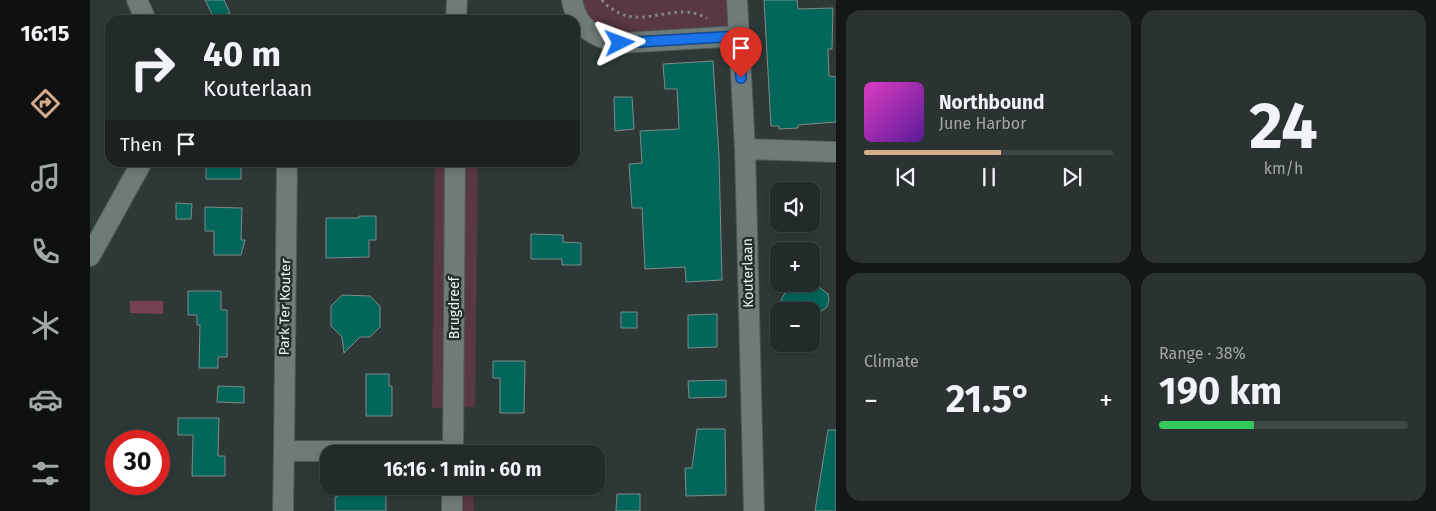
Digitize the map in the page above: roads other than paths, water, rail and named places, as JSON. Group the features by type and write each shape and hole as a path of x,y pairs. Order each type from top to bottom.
{"street":[{"path":"137,0 144,15"},
{"path":"456,15 457,0"},
{"path":"572,0 576,15"},
{"name":"Kouterlaan","path":"737,0 746,149 754,511"},
{"path":"580,23 590,33 603,39 620,43 739,36"},
{"path":"746,149 836,152"},
{"path":"90,256 139,167"},
{"name":"Park Ter Kouter","path":"283,511 287,167"},
{"name":"Brugdreef","path":"453,445 455,167"},
{"path":"284,451 320,451"},
{"path":"452,495 452,511"}]}
